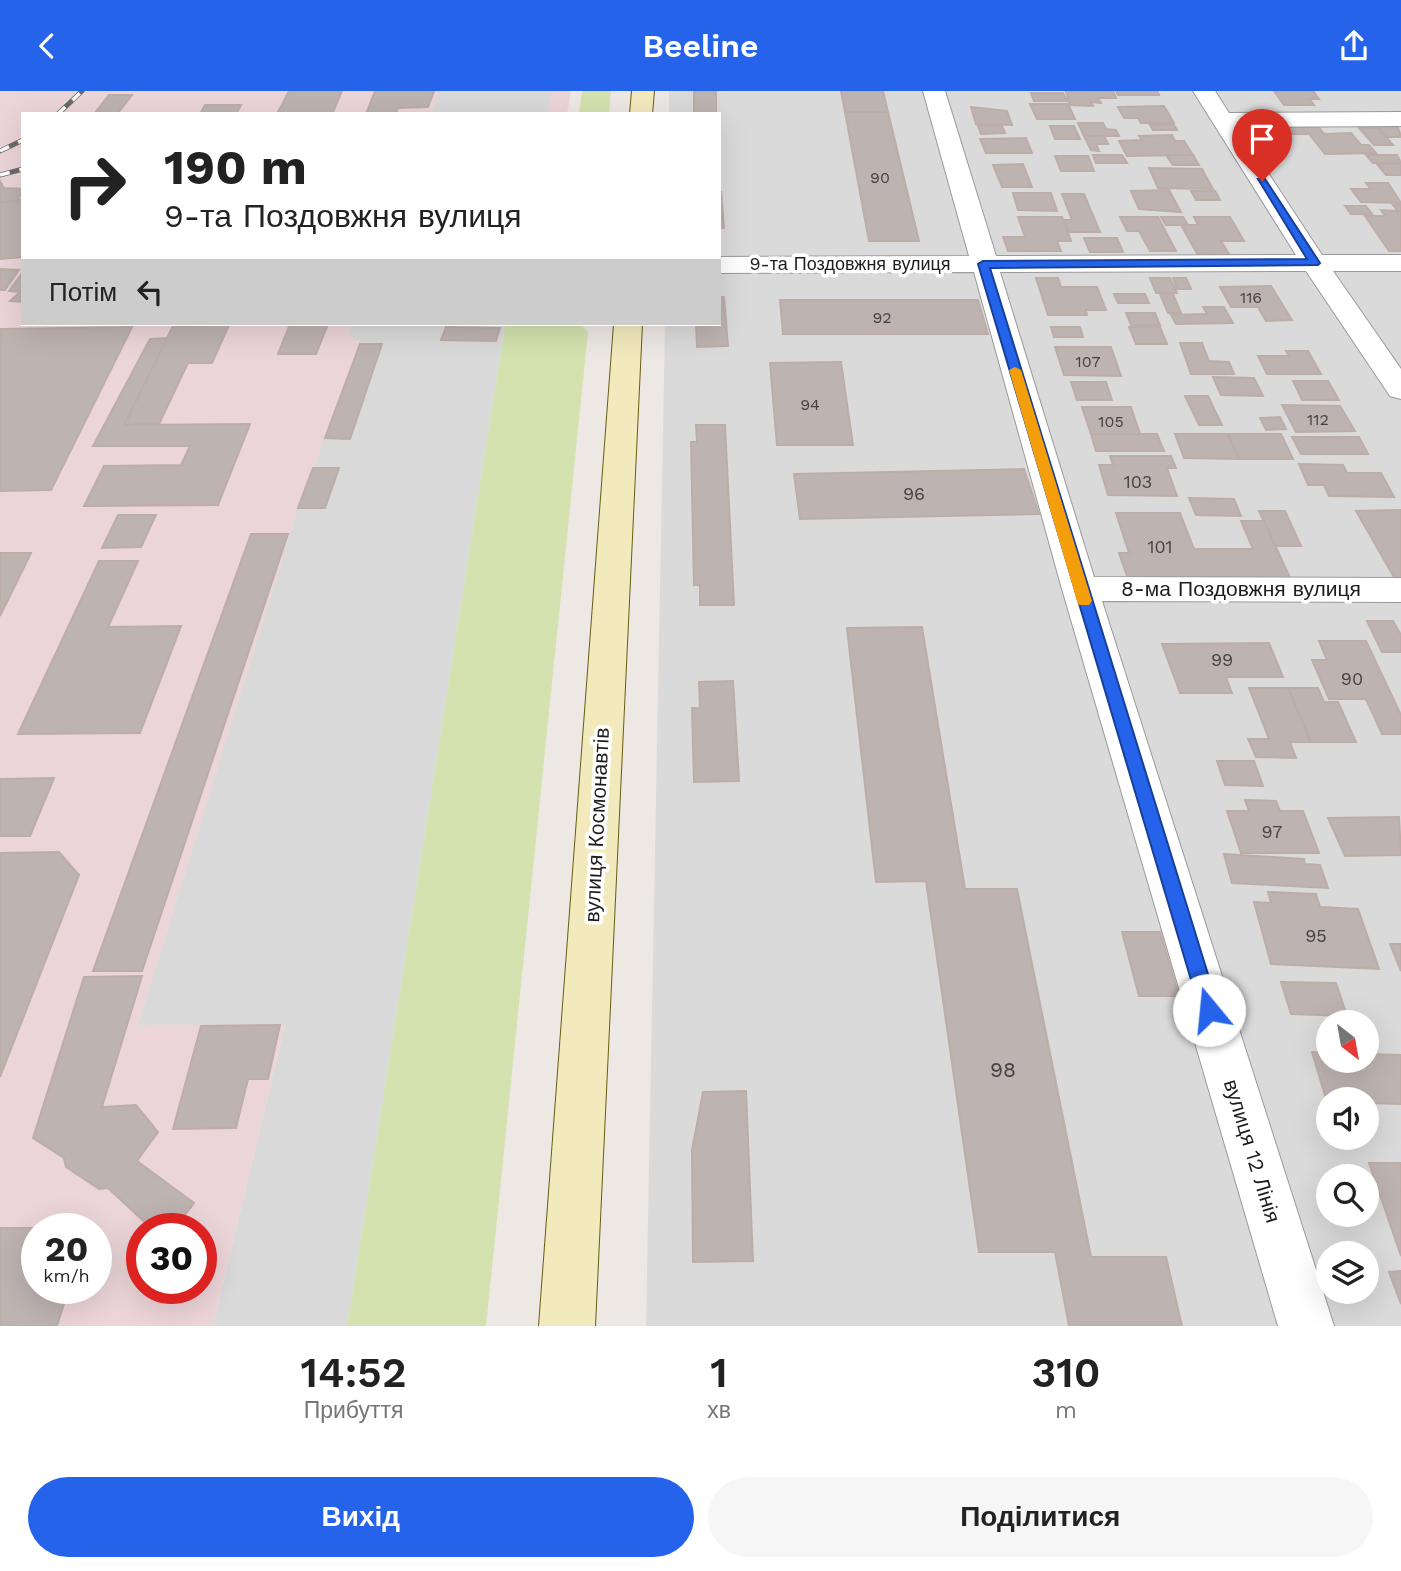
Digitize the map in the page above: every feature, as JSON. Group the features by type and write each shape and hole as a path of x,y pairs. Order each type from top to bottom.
{"main road":[{"path":"641,112 643,91"},
{"name":"вулиця Космонавтів","path":"567,1326 628,326"}],"street":[{"name":"вулиця 12 Лінія","path":"934,91 1080,589 1306,1326"},
{"path":"1204,91 1314,263 1401,390"},
{"path":"1223,120 1401,120"},
{"name":"9-та Поздовжня вулиця","path":"721,265 1401,263"},
{"name":"8-ма Поздовжня вулиця","path":"1080,589 1401,590"}],"shaded area":[{"path":"0,91 571,91 567,112 21,112 21,326 352,326 349,334 360,344 298,508 138,1025 285,1023 213,1326 0,1326"},
{"path":"439,91 552,91 547,112 432,112"},
{"path":"669,91 1401,91 1401,1326 646,1326 665,326 721,326 721,112 669,112"},
{"path":"352,326 505,326 347,1326 213,1326 285,1024 138,1025 298,508 360,344 349,334"}],"green space":[{"path":"582,91 611,91 609,112 579,112"},
{"path":"505,326 582,326 588,332 486,1326 347,1326"}],"building":[{"path":"289,91 342,91 333,112 278,112"},
{"path":"375,91 434,91 428,107 398,108 397,112 367,112"},
{"path":"694,91 716,91 716,112 694,112"},
{"path":"841,91 883,91 888,112 845,112"},
{"path":"1113,91 1116,98 1098,98 1101,103 1091,102 1093,106 1070,105 1066,92"},
{"path":"1116,91 1157,91 1159,95 1118,95"},
{"path":"1274,91 1313,91 1319,99 1309,99 1314,105 1284,105"},
{"path":"1031,93 1063,93 1067,101 1034,101"},
{"path":"109,95 132,95 119,112 96,112"},
{"path":"1030,104 1068,104 1075,119 1037,119"},
{"path":"205,105 241,105 237,112 201,112"},
{"path":"1164,106 1174,123 1141,123 1138,118 1124,118 1118,107"},
{"path":"971,107 1007,111 1012,125 976,124"},
{"path":"845,112 888,112 919,241 869,241"},
{"path":"1078,123 1103,123 1106,129 1116,130 1119,136 1084,136"},
{"path":"1150,125 1174,125 1177,130 1153,130"},
{"path":"978,126 1002,126 1005,133 981,134"},
{"path":"1050,126 1074,126 1080,139 1055,139"},
{"path":"1285,127 1319,127 1324,134 1351,133 1361,145 1369,145 1376,153 1325,154 1309,134 1291,134"},
{"path":"1398,127 1401,137 1386,137 1378,128"},
{"path":"1359,128 1378,128 1393,145 1374,145"},
{"path":"1172,135 1175,141 1184,141 1193,155 1127,156 1119,141 1142,140 1139,136"},
{"path":"1084,136 1104,136 1108,144 1096,144 1099,151 1091,150"},
{"path":"1026,138 1032,153 986,153 980,139"},
{"path":"1093,155 1122,155 1127,163 1096,163"},
{"path":"1166,155 1193,155 1199,165 1173,165"},
{"path":"1366,155 1397,155 1401,163 1373,163"},
{"path":"1055,156 1088,156 1094,171 1061,171"},
{"path":"1023,164 1032,187 1002,187 993,165"},
{"path":"1377,164 1401,164 1401,175 1386,175"},
{"path":"1149,168 1202,169 1213,189 1158,188"},
{"path":"0,181 4,188 21,189 17,203 0,203"},
{"path":"1366,183 1388,183 1401,203 1361,202 1351,189 1371,189"},
{"path":"1169,190 1181,212 1139,209 1131,191"},
{"path":"1191,191 1215,191 1220,200 1196,200"},
{"path":"721,192 724,228 721,228"},
{"path":"1013,193 1051,193 1057,211 1018,210"},
{"path":"1062,194 1084,194 1100,232 1068,232 1063,220 1072,220"},
{"path":"21,200 21,257 0,259 0,203"},
{"path":"1393,205 1401,205 1401,251 1389,251 1365,216 1385,216 1381,210 1398,211"},
{"path":"1345,206 1366,206 1372,214 1351,214"},
{"path":"1018,217 1062,217 1071,241 1057,241 1061,251 1008,251 1003,237 1025,237"},
{"path":"1120,217 1158,217 1176,251 1150,251 1139,231 1127,231"},
{"path":"1161,217 1183,217 1188,225 1166,225"},
{"path":"1194,217 1230,217 1244,241 1221,241 1231,257 1199,257 1181,225 1198,225"},
{"path":"1084,238 1117,238 1123,252 1090,252"},
{"path":"0,269 19,270 5,290 0,290"},
{"path":"21,275 21,302 10,301 20,292 9,291"},
{"path":"1036,278 1058,278 1061,287 1097,287 1106,310 1086,310 1087,315 1048,315"},
{"path":"1150,278 1170,278 1177,293 1156,293"},
{"path":"1173,278 1186,278 1191,289 1177,289"},
{"path":"1271,286 1292,320 1266,321 1258,307 1231,307 1220,287"},
{"path":"1114,294 1145,294 1149,303 1118,303"},
{"path":"1160,294 1173,294 1181,313 1168,313"},
{"path":"721,297 724,297 728,346 697,347 696,326 721,326"},
{"path":"780,300 978,300 988,334 783,334"},
{"path":"1203,307 1224,307 1233,323 1176,324 1171,315 1207,314"},
{"path":"1126,313 1155,313 1160,325 1131,325"},
{"path":"173,326 229,326 212,363 188,363 159,424 124,425"},
{"path":"289,326 327,326 316,354 278,354"},
{"path":"132,327 51,490 0,491 1,329"},
{"path":"446,327 500,328 496,341 441,340"},
{"path":"1051,327 1080,327 1083,337 1054,337"},
{"path":"1129,327 1160,327 1167,344 1136,344"},
{"path":"167,338 124,425 250,424 218,505 84,506 104,466 181,465 190,446 93,446 150,339"},
{"path":"1180,343 1202,343 1209,361 1229,362 1234,374 1191,374"},
{"path":"360,344 382,344 350,439 325,438"},
{"path":"1055,347 1111,347 1121,376 1064,375"},
{"path":"1286,351 1308,351 1321,374 1267,374 1258,356 1289,356"},
{"path":"841,362 853,445 777,445 770,363"},
{"path":"1213,377 1254,378 1263,396 1221,395"},
{"path":"1293,381 1328,381 1339,400 1302,400"},
{"path":"1071,382 1106,382 1112,400 1077,400"},
{"path":"1185,396 1208,396 1222,425 1199,425"},
{"path":"1282,405 1340,406 1355,431 1296,432"},
{"path":"1082,407 1131,407 1140,434 1091,434"},
{"path":"1280,417 1286,429 1266,430 1260,418"},
{"path":"696,425 725,425 734,605 700,605 700,585 694,585 691,442 697,442"},
{"path":"1091,434 1157,434 1164,451 1096,451"},
{"path":"1175,434 1228,434 1239,459 1184,458"},
{"path":"1228,434 1281,434 1293,459 1239,459"},
{"path":"1292,437 1359,437 1368,454 1301,454"},
{"path":"1110,456 1171,456 1176,468 1167,468 1177,496 1108,495 1099,465 1113,465"},
{"path":"1299,464 1343,465 1347,473 1381,473 1394,497 1329,496 1324,485 1308,485"},
{"path":"313,468 339,468 325,508 298,508"},
{"path":"1024,469 1039,514 800,519 794,474"},
{"path":"1189,498 1234,499 1241,516 1196,515"},
{"path":"1401,510 1401,583 1398,584 1356,511"},
{"path":"1259,511 1285,511 1301,546 1275,546"},
{"path":"1116,513 1180,513 1194,549 1253,549 1241,521 1264,521 1292,582 1129,582 1119,553 1129,553"},
{"path":"118,515 156,515 141,547 102,548"},
{"path":"251,534 288,534 142,971 93,971"},
{"path":"0,553 31,553 0,616"},
{"path":"99,561 138,561 108,627 181,626 140,733 18,734"},
{"path":"1367,621 1393,621 1401,635 1401,652 1382,652"},
{"path":"922,627 965,889 1017,889 1091,1257 1166,1257 1182,1326 1069,1326 1055,1252 979,1252 926,881 876,882 847,628"},
{"path":"1319,641 1366,641 1401,715 1401,734 1382,734 1366,699 1329,699 1312,660 1327,660"},
{"path":"1269,643 1283,677 1226,677 1232,693 1180,693 1162,644"},
{"path":"733,681 739,781 694,782 692,708 700,708 699,682"},
{"path":"1249,688 1288,688 1311,742 1290,742 1296,758 1256,757 1248,739 1269,739"},
{"path":"1288,688 1318,688 1324,702 1338,702 1356,742 1311,742"},
{"path":"1217,761 1254,761 1263,786 1225,785"},
{"path":"54,778 30,836 0,836 0,779"},
{"path":"1245,800 1276,801 1280,811 1303,811 1319,853 1241,853 1227,811 1249,811"},
{"path":"1399,817 1401,855 1345,856 1328,818"},
{"path":"59,852 79,875 0,1077 0,853"},
{"path":"1224,854 1304,859 1305,864 1320,865 1328,888 1232,883"},
{"path":"1268,892 1316,894 1320,907 1358,909 1379,969 1271,964 1254,902 1271,903"},
{"path":"1122,932 1160,932 1179,996 1139,996"},
{"path":"1390,944 1401,944 1401,971"},
{"path":"142,976 102,1107 136,1105 158,1132 137,1161 194,1203 186,1213 135,1213 108,1188 99,1189 66,1167 64,1158 33,1138 84,977"},
{"path":"1281,982 1336,983 1345,1010 1316,1010 1316,1015 1291,1014"},
{"path":"280,1025 268,1079 248,1079 236,1128 173,1129 201,1026"},
{"path":"1379,1054 1401,1055 1401,1104 1379,1103 1379,1087 1322,1087 1318,1073 1379,1073"},
{"path":"746,1091 753,1261 693,1262 692,1150 703,1092"},
{"path":"1401,1163 1401,1256 1379,1192 1379,1164 1369,1164"},
{"path":"0,1228 21,1228 21,1304 64,1304 57,1326 0,1326"},
{"path":"1401,1271 1401,1304 1389,1272"}],"railway":[{"path":"60,112 82,91"},
{"path":"0,151 21,141"},
{"path":"0,175 21,170"}],"slow traffic":[{"path":"1015,370 1084,601"}],"route":[{"path":"1209,1010 983,264 1314,263 1262,181"}]}
